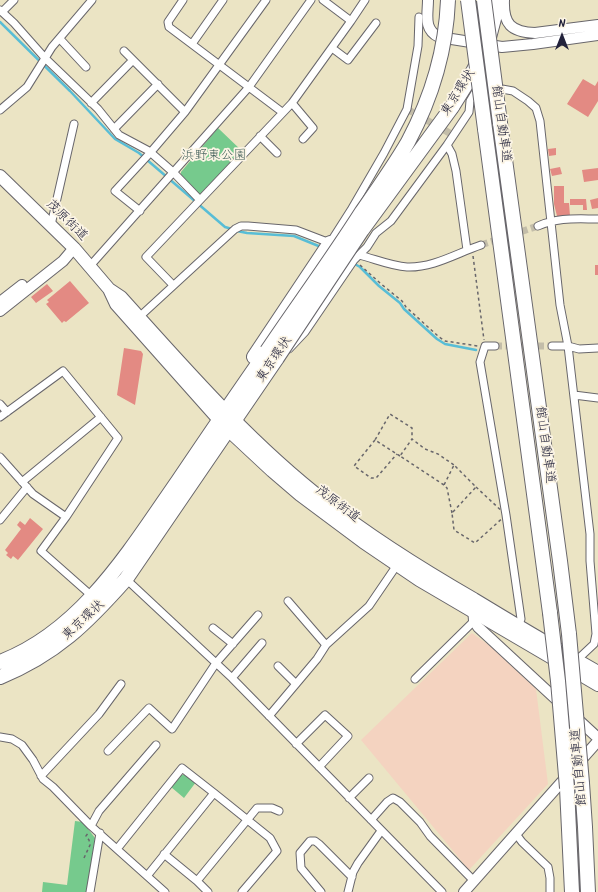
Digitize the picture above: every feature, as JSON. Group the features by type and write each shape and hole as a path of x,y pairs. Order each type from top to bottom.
{"highway":[{"name":"東京環状","path":"272,354 354,223 400,154 423,111 438,70 448,0"},
{"name":"館山自動車道","path":"468,0 558,681 567,788 572,892"},
{"name":"館山自動車道","path":"484,0 569,634 582,783 588,892"},
{"name":"東京環状","path":"0,662 28,649 50,635 67,621 93,597 124,559 452,107 467,83 486,45 495,19 499,0"},
{"path":"228,417 238,380 330,243"},
{"name":"東京環状","path":"0,676 38,659 75,633 126,579 228,417"}],"main road":[{"name":"茂原街道","path":"0,176 74,248 109,289 121,297 136,320 228,417 278,463 325,501 387,546 445,583 598,672"},
{"name":"茂原街道","path":"228,417 272,471 300,495 363,542 474,616 598,685"}],"street":[{"path":"14,0 1,11 14,23 45,58 91,103 119,135 141,146 150,153 200,200"},
{"path":"0,110 27,87 52,47 92,0"},
{"path":"183,0 168,22 169,27 282,112"},
{"path":"192,44 223,0"},
{"path":"140,211 115,191 185,112 266,0"},
{"path":"90,266 174,174 249,87 311,0"},
{"path":"323,0 351,20"},
{"path":"173,285 146,257 292,103 365,0"},
{"path":"428,0 429,29 433,34 439,37 502,47 598,35"},
{"path":"504,0 504,14 506,20 511,26 525,32 535,33 598,26"},
{"path":"136,320 235,229 241,226 296,230 330,243 352,210 407,109 410,99 418,46 419,17"},
{"path":"332,48 348,60 376,23"},
{"path":"60,39 86,67"},
{"path":"124,51 185,112"},
{"path":"91,103 133,60"},
{"path":"114,129 158,84"},
{"path":"272,354 288,351 306,332 357,257 368,246 376,233 391,221 447,145 469,112 470,101 476,91 513,91 536,108 540,121 560,304 568,346 590,534 590,561 597,634 594,644 577,660"},
{"path":"292,103 313,128 303,139"},
{"path":"51,225 74,124"},
{"path":"260,136 277,153"},
{"path":"447,145 452,154 456,170 469,249"},
{"path":"538,226 550,221 598,219"},
{"path":"357,257 406,267 418,267 437,262 481,245"},
{"path":"1,299 58,257 74,248"},
{"path":"0,311 63,261 74,248"},
{"path":"495,346 485,346 480,362 506,515 521,619 518,626"},
{"path":"552,346 568,346 579,349 598,348"},
{"path":"0,417 63,371 118,438 66,517 41,551 93,597"},
{"path":"574,395 598,398"},
{"path":"0,404 7,412"},
{"path":"0,520 25,484 102,417"},
{"path":"0,457 34,494 66,517"},
{"path":"269,716 317,659 326,645 369,606 397,565"},
{"path":"126,579 232,678 442,892"},
{"path":"464,892 598,740 478,627 474,616 472,598"},
{"path":"288,601 326,645"},
{"path":"108,751 149,708 172,729 216,664 258,615"},
{"path":"414,679 474,616"},
{"path":"213,628 233,644"},
{"path":"232,678 262,643"},
{"path":"278,666 296,684"},
{"path":"41,776 99,714 121,684"},
{"path":"296,744 325,715 348,736 319,767"},
{"path":"0,737 12,739 22,745 33,760 43,779 53,787 91,826 164,892"},
{"path":"91,826 99,811 156,745"},
{"path":"117,849 182,768 270,838 277,850 242,892"},
{"path":"349,798 369,778"},
{"path":"147,876 214,793"},
{"path":"371,820 387,802 393,798 420,822 430,836 474,881"},
{"path":"197,881 257,808 272,808 279,811"},
{"path":"348,892 352,876 358,863 381,831"},
{"path":"91,892 100,833"},
{"path":"516,834 522,842 548,867 550,892"},
{"path":"321,892 301,868 300,853 310,841 315,841 319,844 352,876"},
{"path":"164,854 208,892"}],"path":[{"path":"357,257 380,283 402,300 406,307 439,337 445,341 476,347 485,346 469,249"},
{"path":"397,454 376,478 371,478 354,466 375,440 390,414 412,428 412,439 400,456"},
{"path":"375,440 444,485 452,513 454,530 475,543 506,515 454,465 438,454 425,449 412,439"},
{"path":"444,485 454,465"},
{"path":"452,513 476,487"},
{"path":"84,858 90,845 86,836 91,826"}],"shaded area":[{"path":"472,633 490,646 536,689 548,784 469,870 361,740"}],"green space":[{"name":"浜野東公園","path":"218,128 242,151 199,195 181,179 181,172"},
{"path":"180,775 186,775 196,782 184,798 171,787"},
{"path":"75,821 83,822 95,838 87,892 42,892 43,882 67,885"}],"building":[{"path":"583,79 595,86 598,81 598,101 588,117 567,104"},
{"path":"556,148 556,155 549,156 548,149"},
{"path":"560,167 562,174 552,176 550,169"},
{"path":"598,168 598,180 584,182 582,170"},
{"path":"554,186 564,186 564,203 569,203 570,216 557,216 554,204"},
{"path":"598,198 598,208 592,209 590,200"},
{"path":"570,199 586,199 587,210 583,210 583,205 570,205"},
{"path":"595,265 598,265 598,275 595,275"},
{"path":"70,281 89,303 66,322 64,321 62,323 46,304 49,302 47,300"},
{"path":"47,284 53,291 36,303 31,297"},
{"path":"124,348 141,351 143,354 135,405 117,395"},
{"path":"30,518 43,529 18,560 13,556 11,559 6,555 8,553 5,550 21,529 17,525 20,521 25,525"}],"waterway":[{"path":"0,22 70,91 115,139 139,153 225,227 232,229"},
{"path":"237,231 294,236 321,247"},
{"path":"353,263 360,267 379,286 400,303 404,309 437,339 445,344 476,350"}],"tunnel":[{"path":"407,109 453,135"},
{"path":"481,245 538,226"},
{"path":"495,346 552,346"}]}
